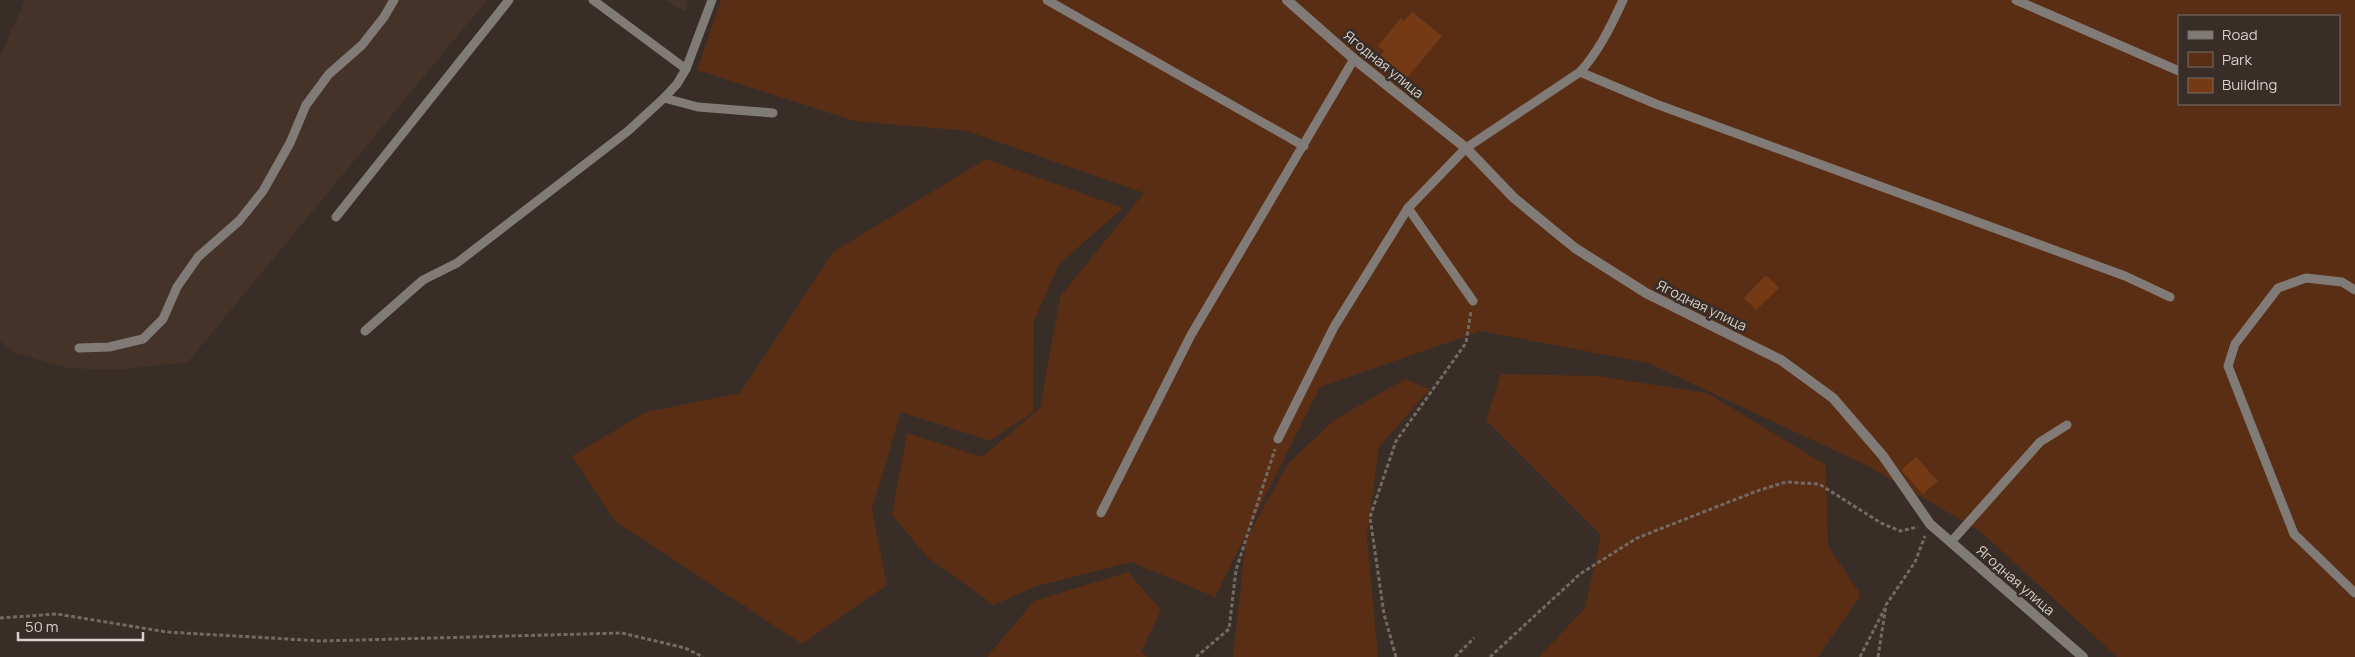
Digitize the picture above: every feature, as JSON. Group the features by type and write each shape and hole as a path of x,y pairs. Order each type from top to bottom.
{"street":[{"name":"Ягодная улица","path":"1287,0 1354,59 1466,148 1514,198 1575,248 1646,293 1780,360 1832,398 1883,456 1930,524 2083,657"}],"lane":[{"path":"79,348 109,348 143,339 163,319 177,287 198,257 239,221 263,191 290,142 306,106 329,74 362,45 384,17 394,0"},
{"path":"336,217 509,0"},
{"path":"592,0 686,69"},
{"path":"366,331 423,280 457,263 628,131 664,98 677,84 686,69 712,0"},
{"path":"1047,0 1304,146"},
{"path":"1278,439 1334,326 1408,208 1466,148 1580,72 1592,58 1603,40 1623,0"},
{"path":"2016,0 2178,71"},
{"path":"1101,513 1191,335 1354,59"},
{"path":"1580,72 1665,107 2125,276 2170,297"},
{"path":"664,98 698,107 773,113"},
{"path":"1408,208 1473,301"},
{"path":"2355,290 2342,282 2306,278 2278,288 2235,344 2228,366 2294,534 2355,593"},
{"path":"1951,542 2040,442 2068,425"}],"path":[{"path":"1396,657 1384,614 1370,516 1396,441 1466,343 1473,301"},
{"path":"1196,657 1230,629 1236,570 1278,439"},
{"path":"1490,657 1580,574 1637,538 1764,488 1786,482 1819,484 1881,523 1900,530 1930,524"},
{"path":"1860,657 1886,605 1915,562 1930,524"},
{"path":"1878,657 1886,605"},
{"path":"0,618 57,614 166,632 321,641 622,633 685,648 703,657"},
{"path":"1455,657 1474,638"}],"shaded area":[{"path":"25,0 487,0 188,362 116,370 68,368 16,353 0,341 0,56"},
{"path":"664,0 689,0 685,12"}],"green space":[{"path":"721,0 2355,0 2355,657 2117,657 1980,531 1870,467 1648,363 1481,331 1320,387 1215,597 1131,562 1034,587 994,605 927,557 892,515 907,433 982,457 1040,408 1060,297 1144,193 967,131 854,121 697,70"},
{"path":"986,159 1123,208 1059,264 1034,321 1033,412 990,441 901,412 872,509 887,585 802,644 615,521 572,456 646,412 740,393 833,252"},
{"path":"1501,374 1597,376 1707,393 1826,465 1828,546 1861,595 1818,657 1539,657 1585,608 1601,535 1486,420"},
{"path":"1405,379 1430,389 1379,447 1367,536 1378,657 1233,657 1246,539 1288,464 1334,420"},
{"path":"1128,572 1161,610 1141,652 1148,657 987,657 1034,601"}],"building":[{"path":"1412,12 1442,36 1405,80 1379,58 1384,51 1378,46 1401,18 1404,21"},
{"path":"1766,275 1779,288 1756,310 1744,298"},
{"path":"1916,457 1938,481 1923,494 1901,470"}]}
